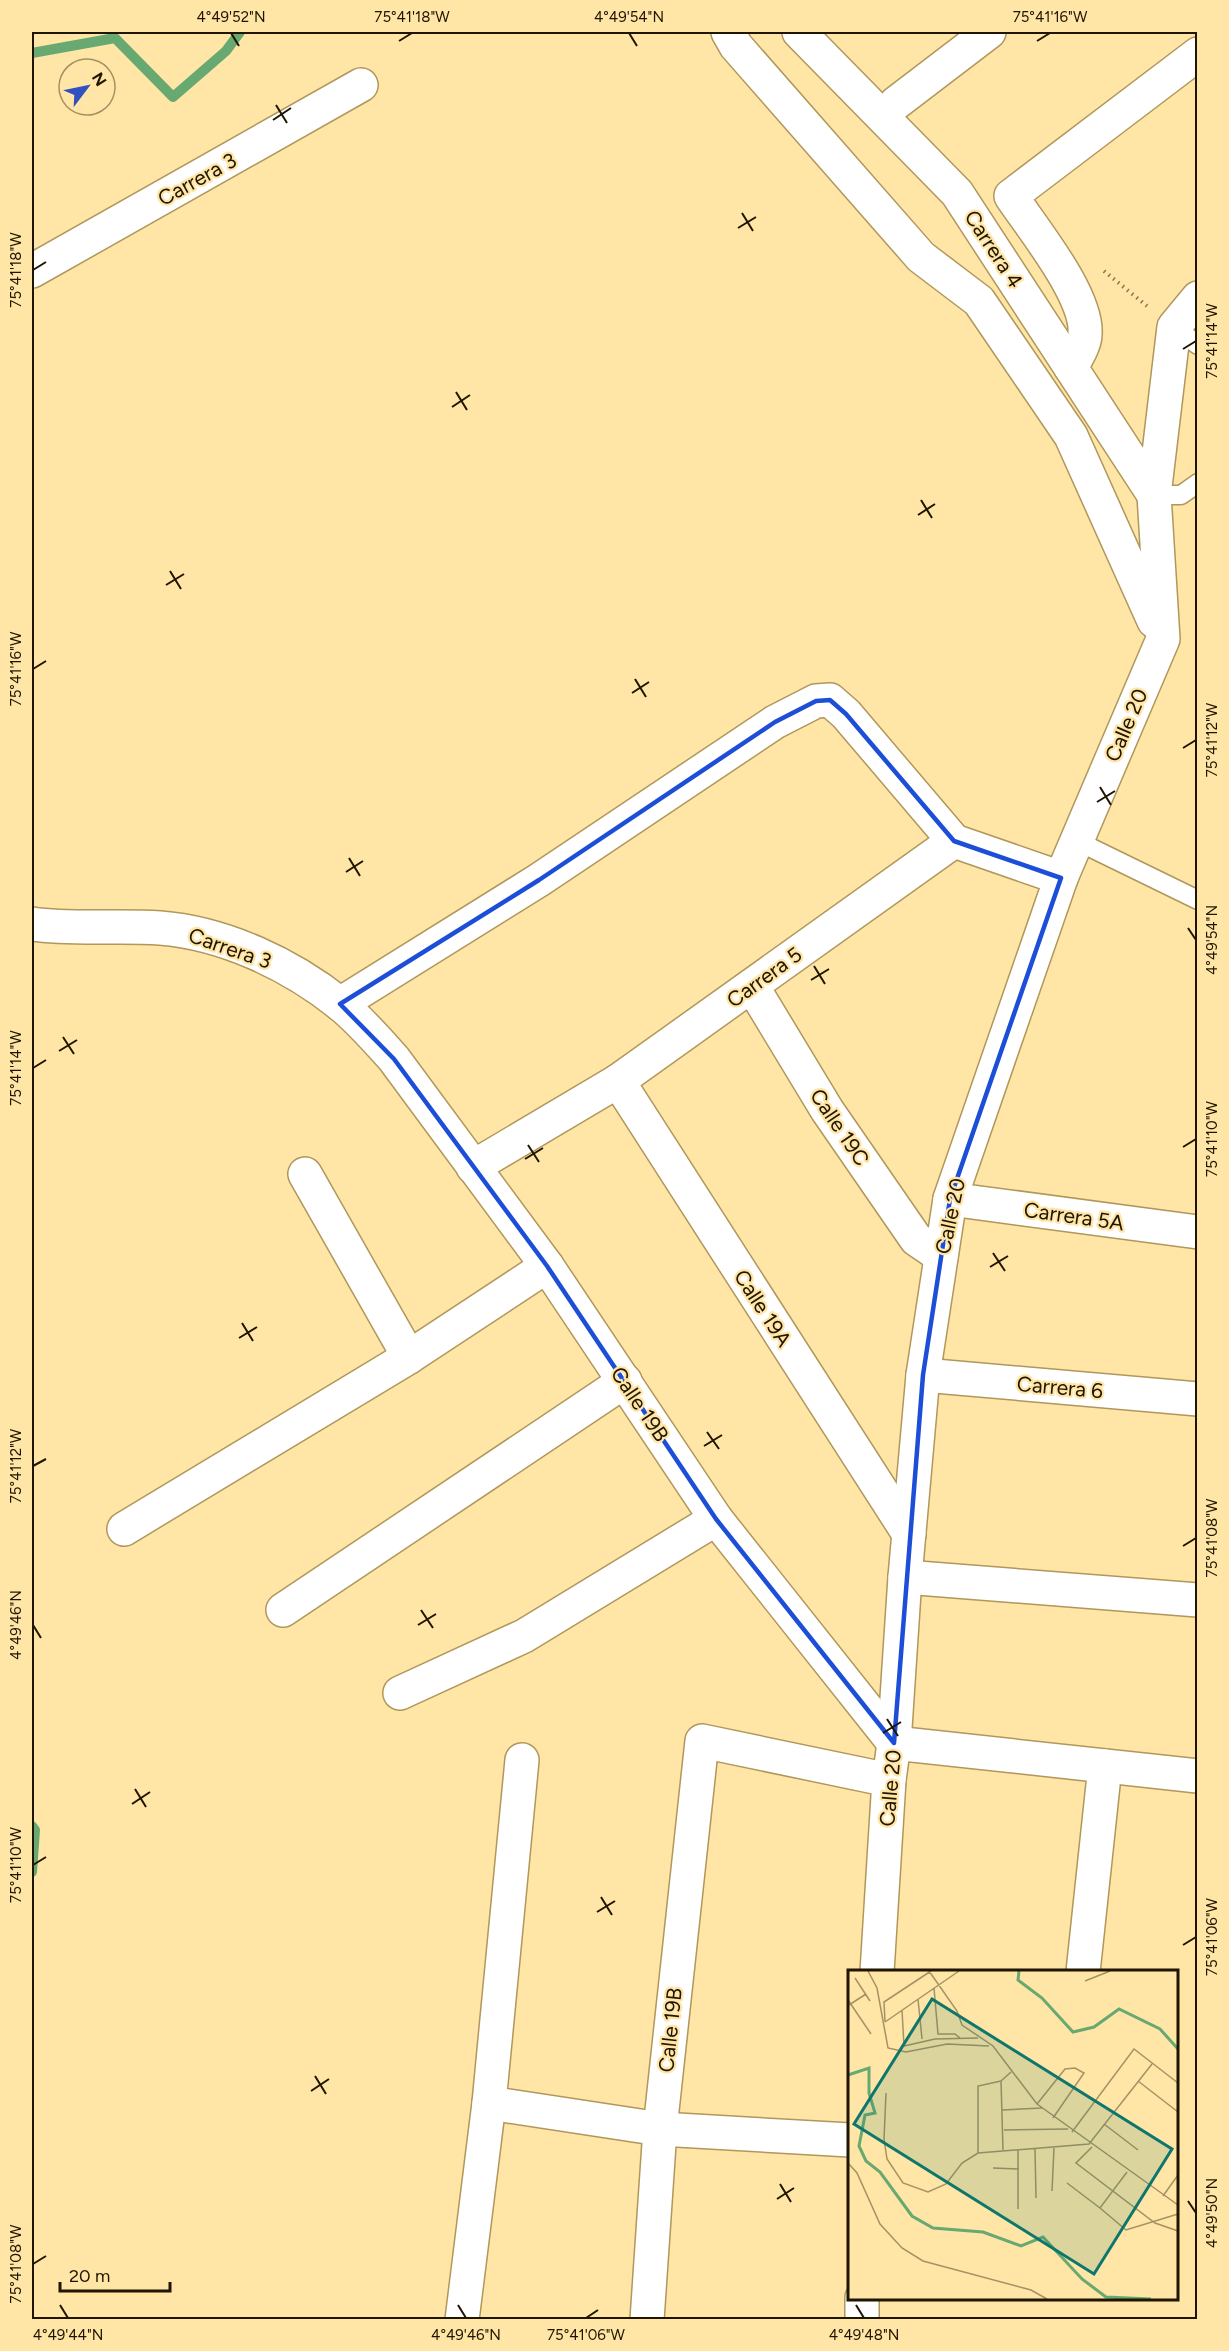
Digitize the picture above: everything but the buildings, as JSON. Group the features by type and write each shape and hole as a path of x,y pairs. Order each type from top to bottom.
{"street":[{"path":"728,32 736,46 921,257 979,302 1071,436 1162,639"},
{"name":"Carrera 4","path":"799,32 957,193 1154,495"},
{"path":"896,103 989,32"},
{"path":"1071,369 1085,337 1085,317 1072,288 1011,196 1197,54"},
{"name":"Carrera 3","path":"32,271 361,86"},
{"path":"1186,336 1197,298"},
{"name":"Calle 20","path":"877,1970 889,1780 894,1743 905,1577 923,1374 950,1199 1061,878 1162,639 1154,495 1186,336"},
{"path":"340,1004 539,880 775,722 816,701 830,700 846,714 954,841 1061,878"},
{"name":"Carrera 5","path":"473,1167 618,1082 954,841"},
{"name":"Carrera 3","path":"32,924 55,928 124,926 163,928 201,935 238,946 275,962 308,981 340,1004 369,1030 394,1059"},
{"name":"Calle 19C","path":"752,986 827,1110 916,1239 941,1256"},
{"name":"Calle 19B","path":"394,1059 547,1266 716,1519 894,1743"},
{"name":"Calle 19A","path":"618,1082 909,1534"},
{"path":"305,1174 409,1358"},
{"name":"Carrera 5A","path":"950,1199 1197,1232"},
{"path":"124,1529 409,1358 547,1266"},
{"name":"Carrera 6","path":"923,1374 1197,1399"},
{"path":"283,1610 625,1382"},
{"path":"400,1694 524,1636 716,1519"},
{"path":"905,1577 1197,1600"},
{"name":"Calle 19B","path":"647,2319 660,2129 702,1741 889,1780"},
{"path":"894,1743 1197,1776"},
{"path":"462,2319 489,2103 522,1760"},
{"path":"1083,1970 1105,1766"},
{"path":"489,2103 660,2129 848,2140"},
{"path":"861,2319 862,2300"}],"lane":[{"path":"1154,495 1181,495 1197,483"},
{"path":"1077,841 1197,900"}],"highlighted area":[{"path":"830,700 846,714 954,841 1061,878 950,1199 923,1375 894,1743 716,1519 547,1266 394,1059 340,1004 539,880 775,722 816,701"}],"waterway":[{"path":"32,53 115,38 173,97 226,51 240,32"},
{"path":"32,1826 35,1830 32,1872"}]}
